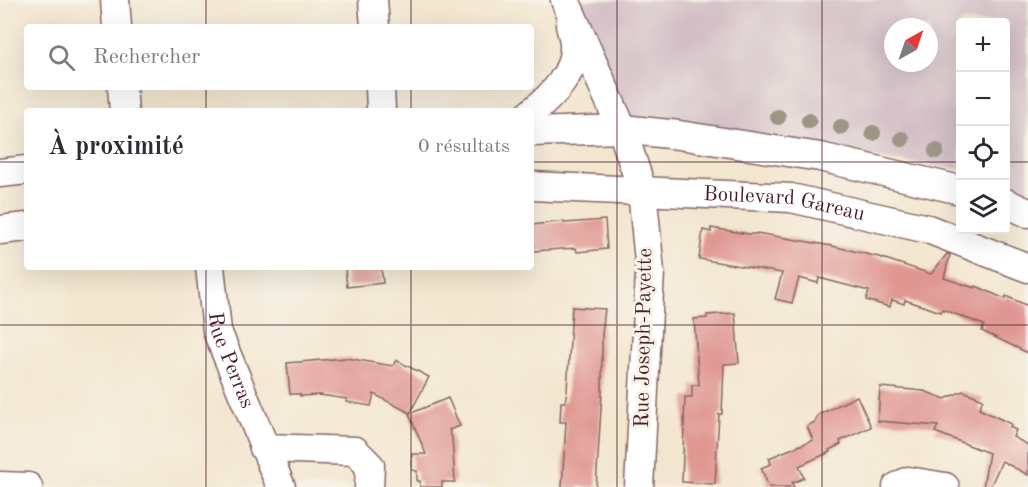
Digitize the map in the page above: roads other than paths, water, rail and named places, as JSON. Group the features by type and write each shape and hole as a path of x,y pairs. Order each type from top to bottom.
{"street":[{"path":"115,0 117,24"},
{"path":"373,0 375,24"},
{"path":"534,111 550,98 560,86 571,63 574,45 565,0"},
{"name":"Rue Joseph-Payette","path":"565,0 622,129 642,190 650,272 639,487"},
{"path":"122,90 124,108"},
{"path":"380,90 381,108"},
{"path":"534,132 622,129 679,135 820,157 956,189"},
{"path":"0,172 24,170"},
{"name":"Boulevard Gareau","path":"534,186 791,198 928,229 1028,268"},
{"path":"1010,205 1028,213"},
{"path":"0,230 24,227"},
{"name":"Rue Perras","path":"210,270 217,331 281,487"},
{"path":"264,448 355,451 370,466 369,487"},
{"path":"897,487 908,481 945,487"},
{"path":"0,486 28,487"}]}
